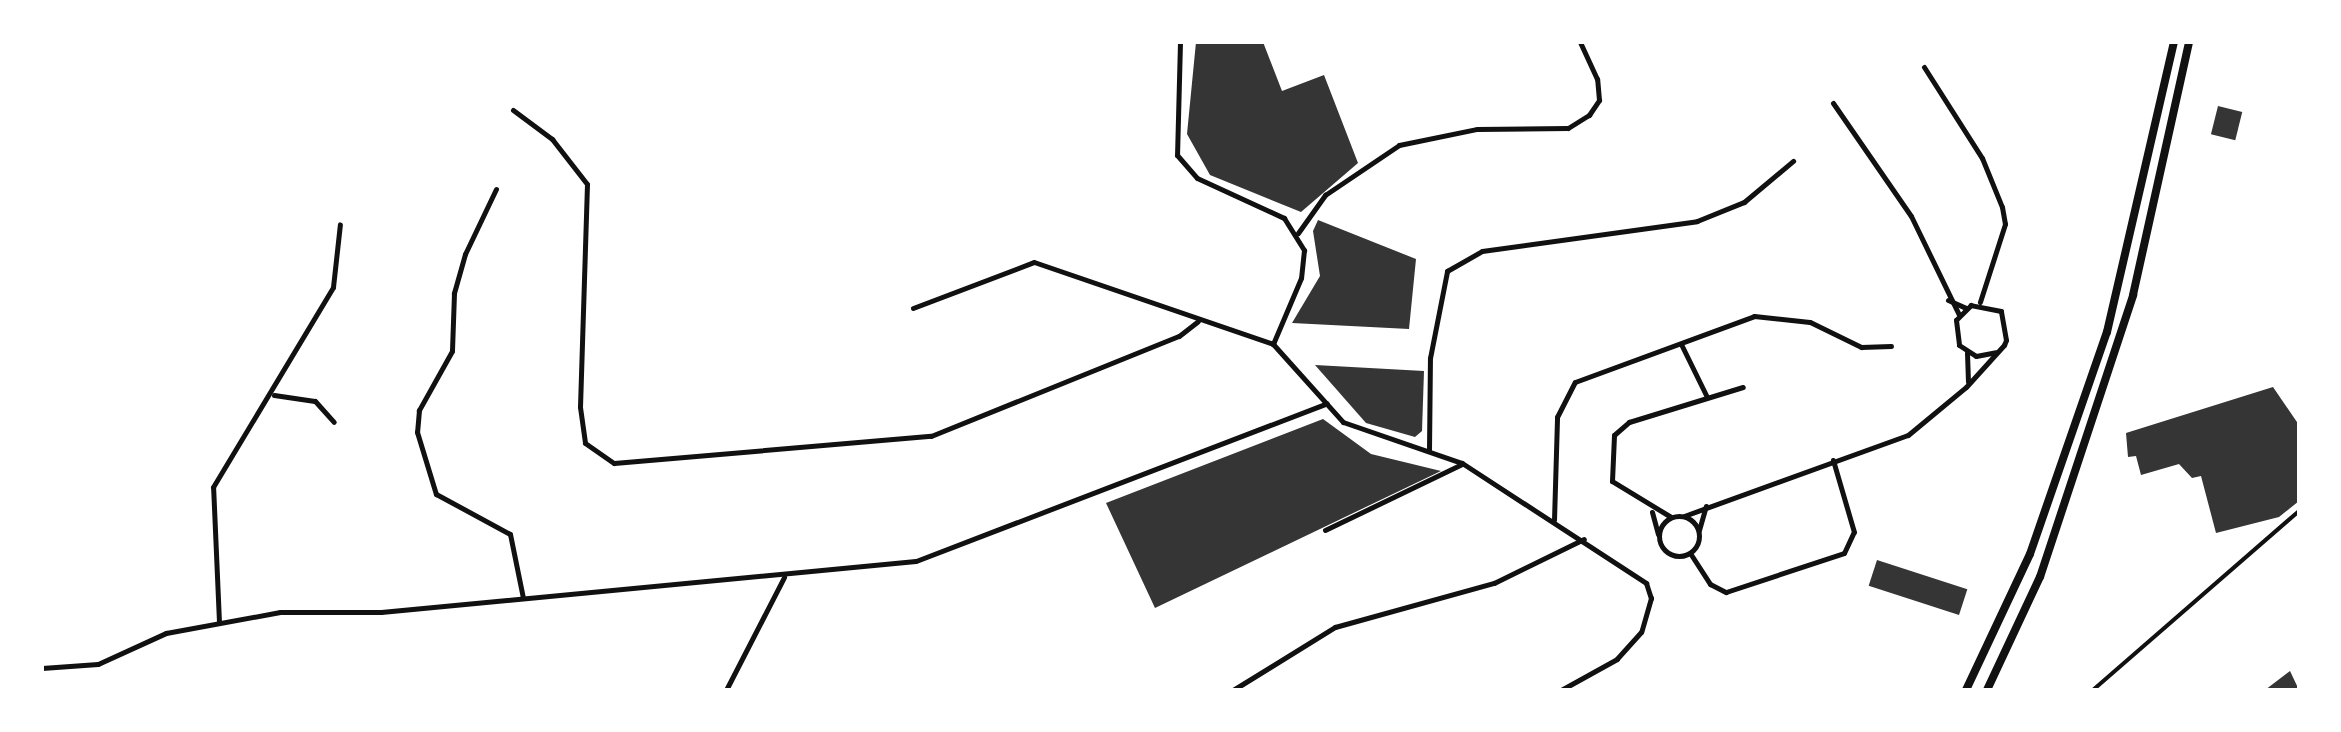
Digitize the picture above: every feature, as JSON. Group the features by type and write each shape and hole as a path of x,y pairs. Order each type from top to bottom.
{"highway":[{"path":"1966,690 2030,554 2107,332 2174,42"},
{"path":"1987,690 2040,577 2133,295 2189,42"}],"street":[{"path":"1180,42 1177,155 1197,178 1284,218 1298,233"},
{"path":"1273,344 1301,278 1298,233 1325,195 1399,145 1477,129 1568,128 1589,115 1599,100 1597,79 1580,42"},
{"path":"1924,67 1997,191 2005,224 1983,303"},
{"path":"1833,103 1911,216 1947,299 1959,315"},
{"path":"513,110 552,139 587,184 580,407 585,443 614,463 931,436 1179,336 1198,321"},
{"path":"1429,450 1434,318 1447,271 1482,251 1697,221 1744,202 1793,161"},
{"path":"496,189 465,254 454,293 452,351 419,410 417,432 436,494 510,534 523,598"},
{"path":"219,622 213,487 274,395 333,287 340,224"},
{"path":"913,308 1034,262 1198,321 1273,344 1327,403 1368,435 1429,450 1462,463 1585,539 1646,583 1648,618 1617,659 1561,690"},
{"path":"1947,299 1966,308"},
{"path":"1966,387 1967,352 1955,335 1959,315 1966,308 1983,303"},
{"path":"1743,387 1629,422 1614,435 1612,481 1652,511 1671,517 1684,516 1706,505 1833,460 1898,442 1966,387 1996,352 2008,325 1983,303"},
{"path":"1554,521 1562,397 1591,374 1754,316 1810,322 1861,347 1891,346"},
{"path":"1681,344 1707,397"},
{"path":"1967,352 1996,352"},
{"path":"274,395 315,401 334,422"},
{"path":"42,668 98,664 166,633 219,622 784,577 916,561 971,544 1327,403"},
{"path":"1690,553 1710,584 1726,592 1844,553 1853,523 1833,460"},
{"path":"1325,530 1462,463"},
{"path":"1690,553 1699,534 1706,505"},
{"path":"1652,511 1659,538 1668,553 1690,553"},
{"path":"2093,690 2299,511"},
{"path":"1684,516 1699,534"},
{"path":"1659,538 1671,517"},
{"path":"1233,690 1335,627 1494,583 1585,539"},
{"path":"726,690 784,577"}],"building":[{"path":"1196,42 1263,42 1282,91 1324,75 1358,163 1301,212 1210,175 1187,134"},
{"path":"2218,106 2242,112 2235,140 2211,134"},
{"path":"1318,220 1416,259 1409,329 1292,323 1320,276 1313,231"},
{"path":"1315,365 1424,371 1422,431 1415,437 1366,423"},
{"path":"2273,387 2299,425 2299,501 2279,517 2216,533 2201,476 2192,478 2179,464 2141,475 2136,456 2128,457 2126,433"},
{"path":"1323,419 1371,454 1441,471 1155,608 1106,503"},
{"path":"1877,560 1967,589 1959,615 1869,586"},
{"path":"2290,671 2299,690 2265,690"}]}
